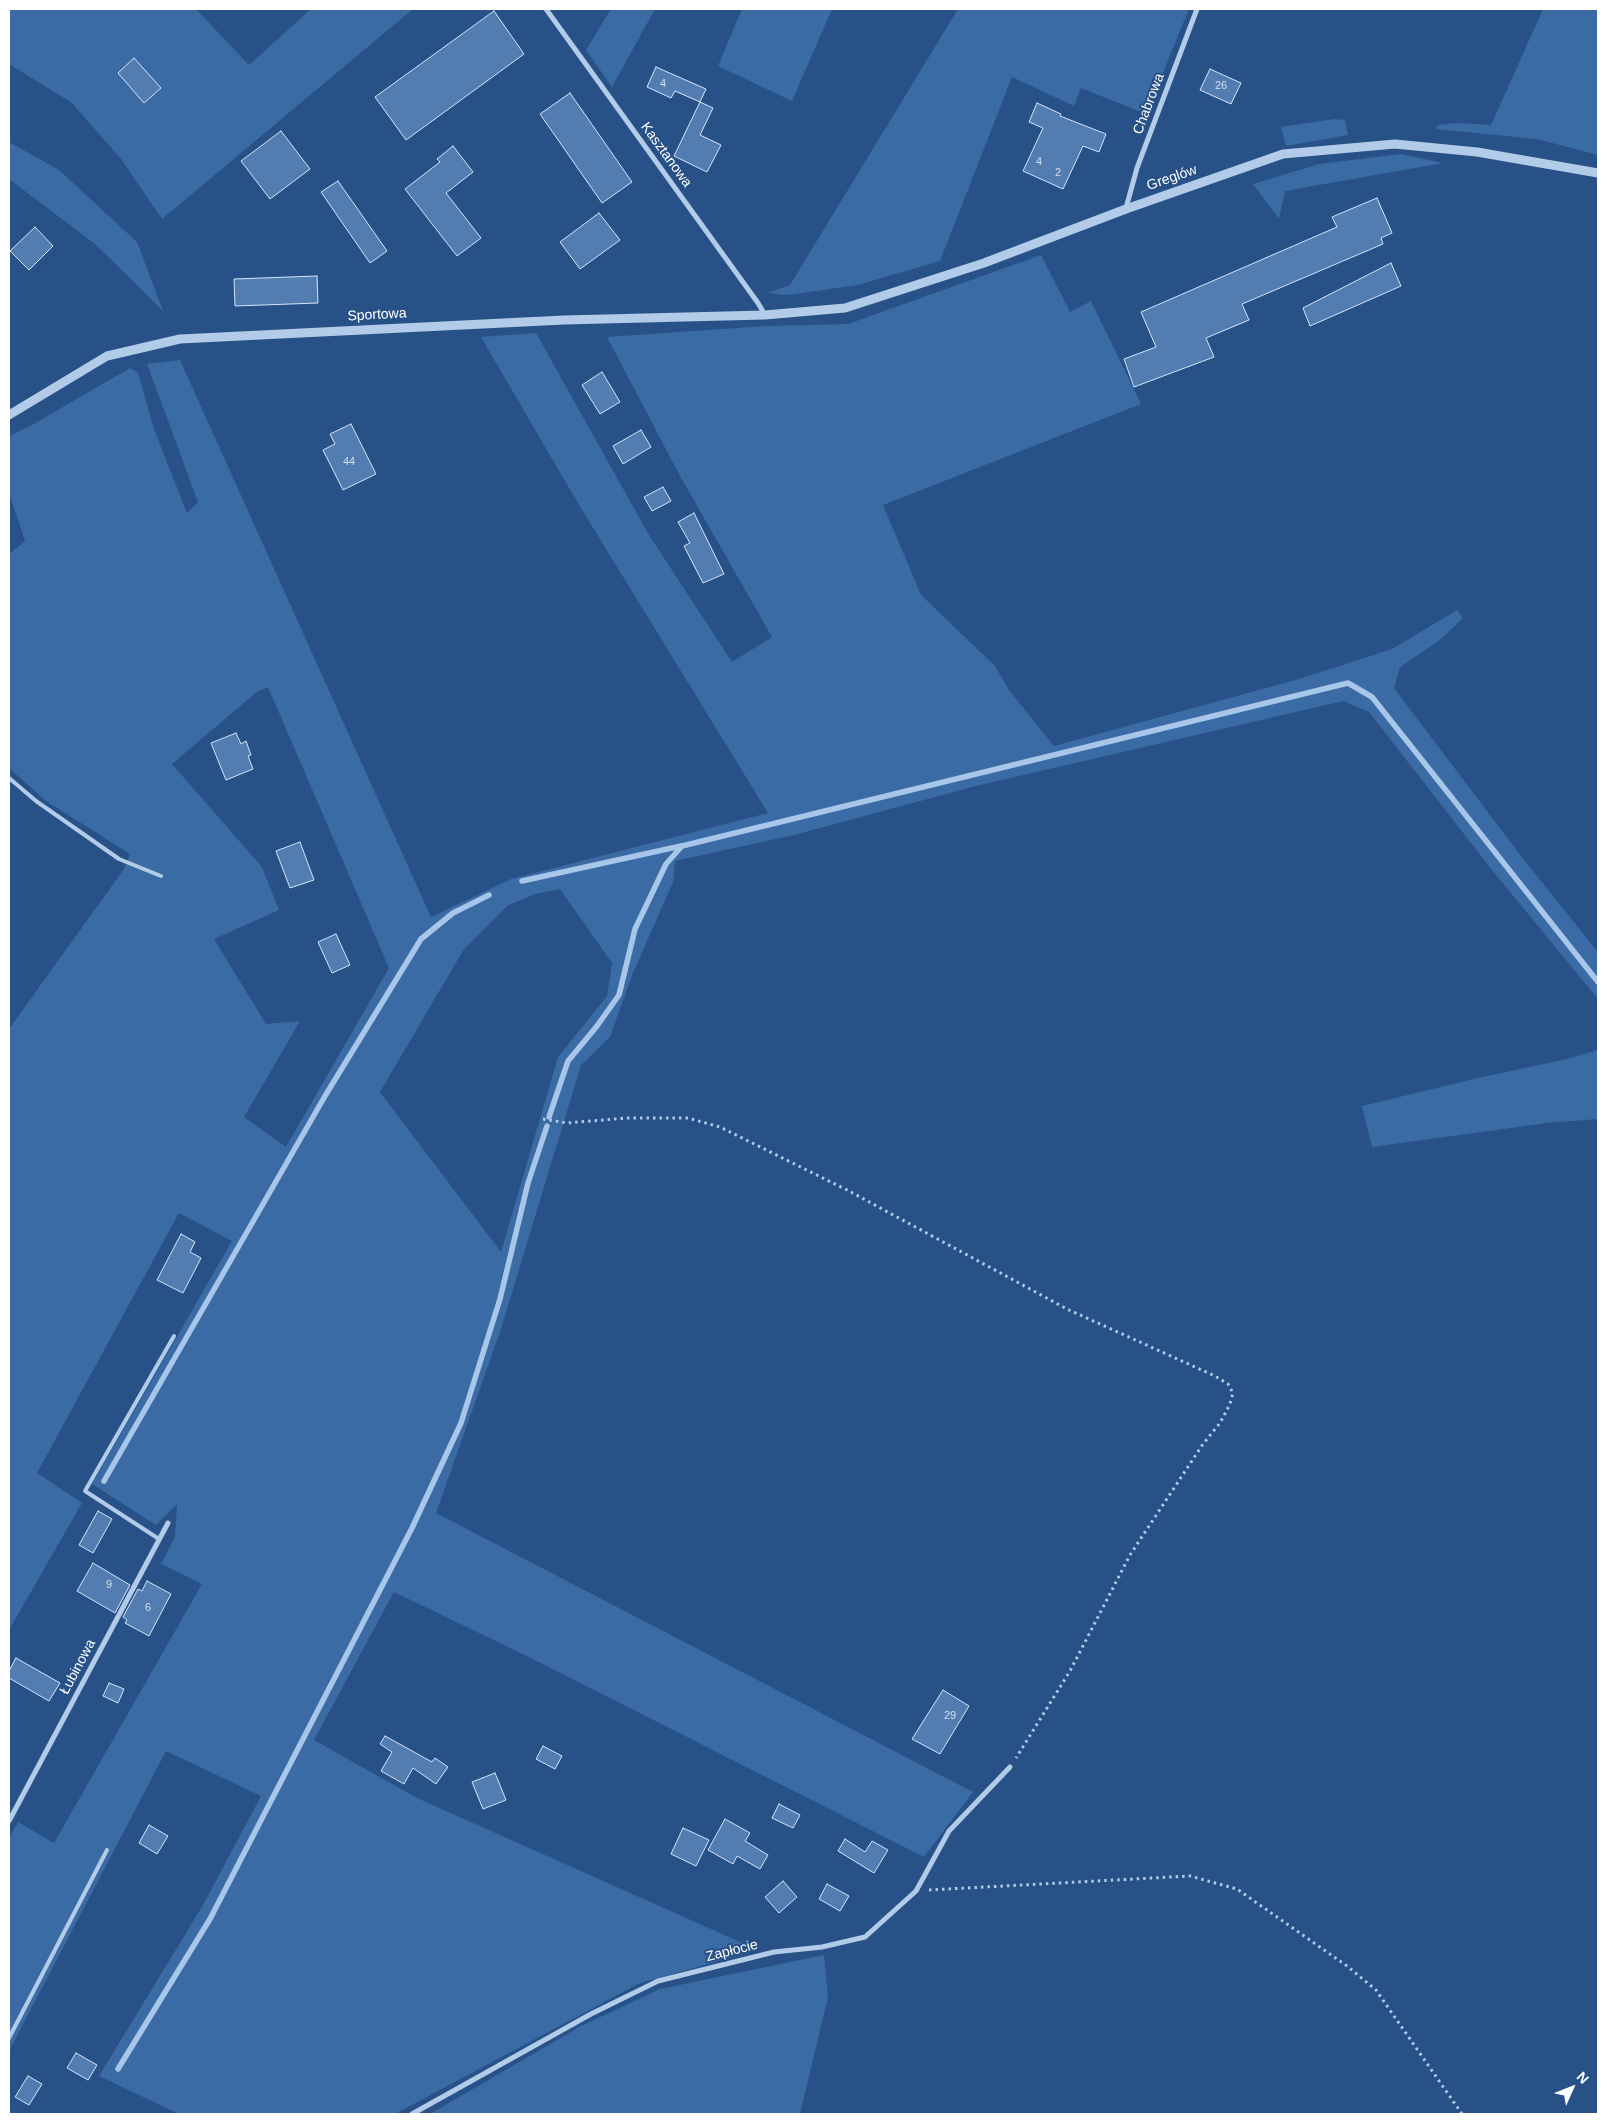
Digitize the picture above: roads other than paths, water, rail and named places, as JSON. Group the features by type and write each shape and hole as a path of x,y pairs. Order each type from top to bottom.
{"street":[{"name":"Kasztanowa","path":"546,9 765,315"},
{"name":"Chabrowa","path":"1126,209 1137,168 1197,9"},
{"name":"Greglów","path":"765,315 845,308 984,263 1126,209 1283,154 1396,144 1478,152 1598,173"},
{"name":"Sportowa","path":"9,415 107,356 180,338 564,320 765,315"},
{"name":"Łubinowa","path":"9,1821 168,1523"},
{"name":"Zapłocie","path":"412,2114 592,2014 658,1981 774,1952 822,1947 865,1936 916,1890 949,1831 1010,1767"}],"lane":[{"path":"9,778 36,801 119,859 161,876"},
{"path":"159,1539 85,1491 174,1336"},
{"path":"9,2038 108,1850"}],"waterway":[{"path":"549,1117 568,1061 597,1026 619,995 635,929 666,864 682,846 1348,683 1372,697 1598,982"},
{"path":"522,881 681,846"},
{"path":"104,1481 325,1096 421,939 453,913 489,895"},
{"path":"118,2069 210,1919 412,1528 461,1423 500,1299 528,1183 547,1126"}]}
